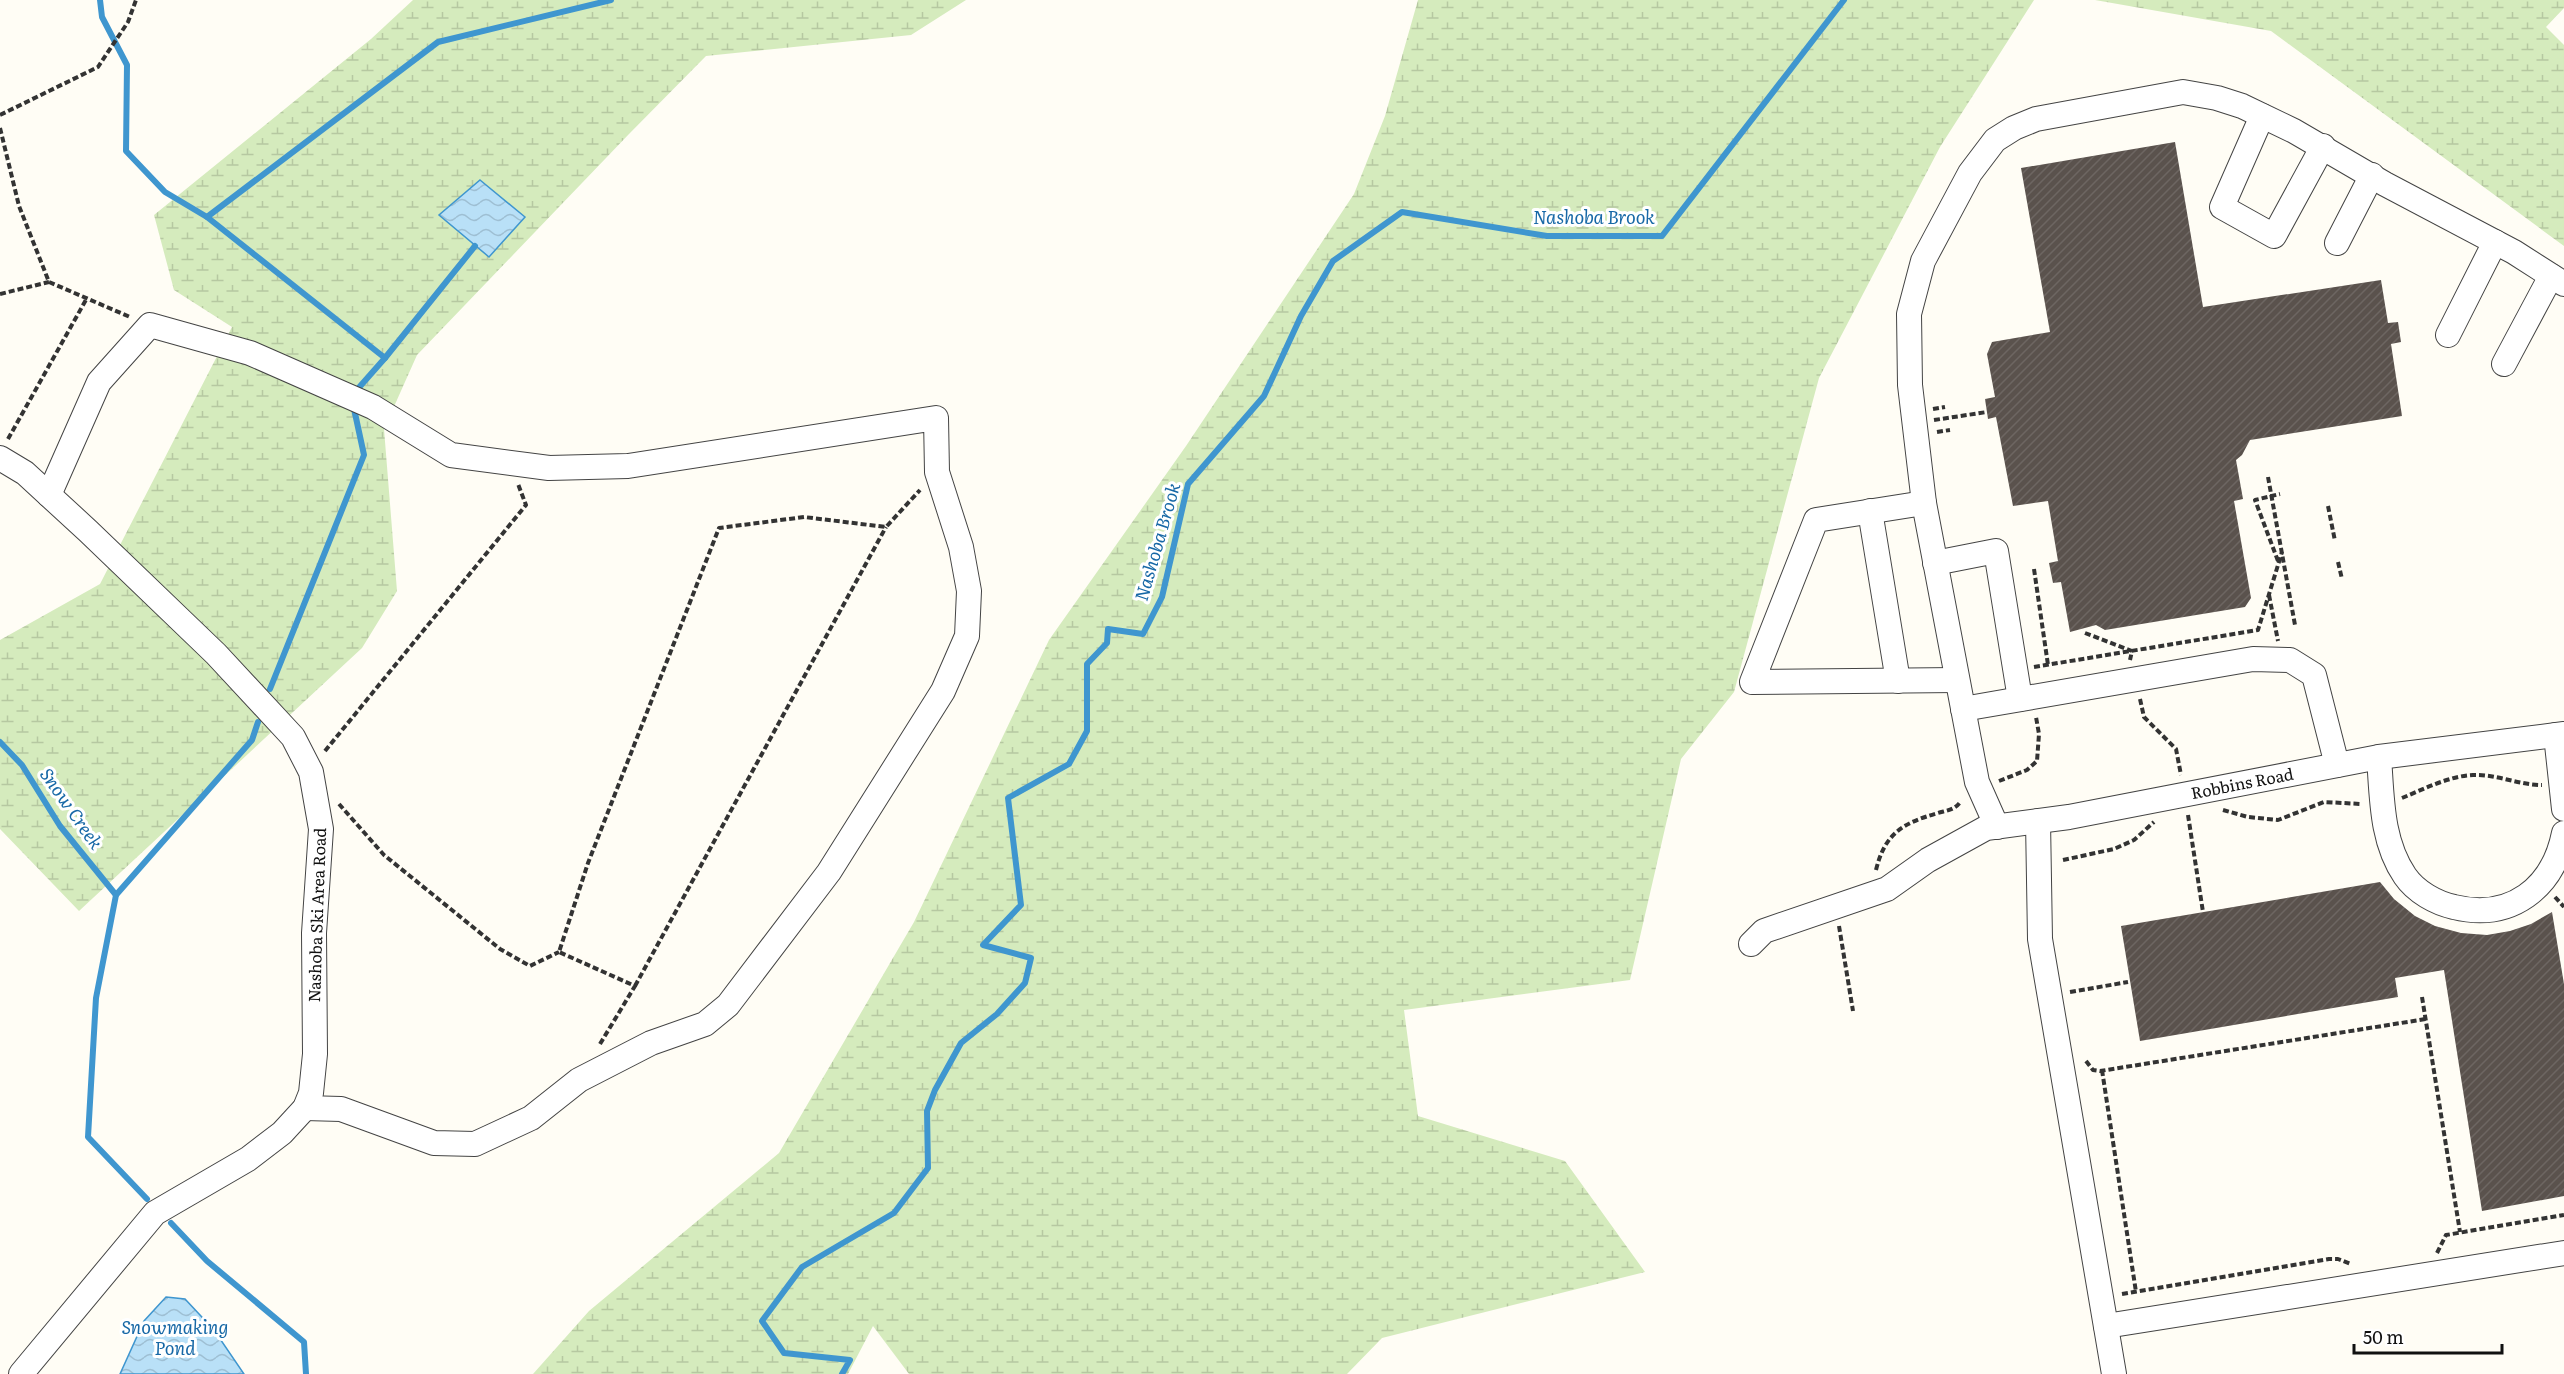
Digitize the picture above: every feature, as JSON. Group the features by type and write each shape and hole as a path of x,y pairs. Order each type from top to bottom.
{"lane":[{"path":"1997,827 1977,782 1924,503 1910,385 1909,314 1923,261 1970,173 1995,140 2014,128 2036,119 2183,92 2217,98 2262,116 2323,146 2495,242 2558,280 2504,364"},
{"path":"2262,116 2222,207 2274,236 2323,146"},
{"path":"2337,243 2372,175"},
{"path":"2448,335 2495,242"},
{"path":"49,495 99,382 150,325 250,353 373,406 451,455 549,468 628,466 936,418 937,472 962,547 969,591 967,636 943,691 829,872 728,1005 705,1024 651,1044 579,1080 531,1118 475,1144 434,1143 341,1108 305,1108"},
{"name":"Nashoba Ski Area Road","path":"3,451 216,654 293,737 311,772 321,829 314,933 315,1054 310,1093 305,1108 282,1133 248,1159 155,1213 21,1374"},
{"path":"1924,503 1816,520 1752,682 1957,680"},
{"path":"1870,511 1898,681"},
{"path":"1935,563 1996,551 2027,704"},
{"path":"1963,709 2027,704 2253,659 2290,660 2314,675 2337,765"},
{"path":"2560,735 2564,809"},
{"name":"Robbins Road","path":"1751,944 1764,931 1887,889 1928,860 1986,828 2038,821 2379,757 2560,735"},
{"path":"2379,757 2384,820 2393,855 2412,884 2446,905 2468,910 2497,909 2520,900 2550,873 2558,860 2564,833"},
{"path":"2038,821 2040,939 2114,1374"},
{"path":"2106,1326 2564,1252"}],"path":[{"path":"0,115 98,68 128,22 136,0"},
{"path":"0,128 19,206 49,282"},
{"path":"0,294 49,282 150,325"},
{"path":"3,451 87,298"},
{"path":"1930,409 1945,407"},
{"path":"1931,420 1987,412"},
{"path":"1933,433 1950,430"},
{"path":"311,772 341,728 526,504 511,463"},
{"path":"579,1080 635,986 886,526 937,472"},
{"path":"2268,477 2295,626"},
{"path":"2279,562 2254,500 2280,494"},
{"path":"2328,506 2334,541"},
{"path":"333,797 384,855 500,949 530,966 559,952 588,863 719,528 804,517 886,526"},
{"path":"2027,668 2258,630 2282,552"},
{"path":"2338,562 2342,579"},
{"path":"2034,569 2048,665"},
{"path":"2269,594 2279,645"},
{"path":"2085,633 2132,651"},
{"path":"2138,692 2144,717 2176,749 2181,776"},
{"path":"1993,783 2027,770 2037,761 2039,734 2027,704"},
{"path":"2393,801 2451,780 2475,774 2524,785 2553,784"},
{"path":"1870,878 1876,870 1880,852 1888,838 1916,819 1955,808 1963,795"},
{"path":"2214,807 2248,817 2272,820 2324,802 2368,804"},
{"path":"2187,808 2203,912"},
{"path":"2063,860 2114,849 2134,840 2157,820"},
{"path":"2553,895 2564,907"},
{"path":"1838,916 1853,1011"},
{"path":"559,952 635,986"},
{"path":"2067,992 2128,982"},
{"path":"2422,996 2460,1232"},
{"path":"2086,1061 2093,1070 2103,1070 2426,1019"},
{"path":"2103,1070 2136,1292"},
{"path":"2432,1259 2445,1235 2564,1215"},
{"path":"2118,1295 2329,1259 2338,1259 2354,1266"}],"green space":[{"path":"413,0 966,0 911,35 706,56 629,134 417,355 384,429 397,591 362,648 79,911 0,829 0,640 100,584 232,327 174,290 154,215 371,39"},
{"path":"1418,0 2034,0 1940,147 1819,378 1734,692 1681,759 1630,980 1404,1010 1418,1116 1565,1161 1645,1272 1382,1338 1347,1374 909,1374 873,1326 848,1374 533,1374 589,1311 779,1153 914,922 1049,640 1186,446 1354,194 1385,116"},
{"path":"2095,0 2564,0 2564,8 2546,27 2564,45 2564,246 2271,31"}],"water":[{"path":"480,180 525,217 489,257 439,215"},
{"name":"Snowmaking Pond","path":"166,1297 185,1299 214,1330 244,1374 120,1374 144,1321"}],"building":[{"path":"2175,142 2203,307 2381,280 2388,323 2398,322 2401,342 2391,344 2402,416 2250,440 2242,455 2236,460 2243,499 2234,501 2251,598 2245,607 2105,630 2096,625 2070,632 2061,582 2053,583 2049,563 2058,561 2048,501 2013,506 1996,417 1988,419 1985,399 1995,397 1987,354 1992,342 2050,332 2021,168"},
{"path":"2380,882 2394,899 2415,916 2435,926 2461,933 2487,935 2510,931 2531,924 2552,912 2564,984 2564,1196 2482,1211 2444,970 2395,978 2398,997 2140,1041 2121,926"}],"waterway":[{"path":"100,0 102,17 127,65 126,151 165,192 207,217"},
{"path":"355,392 385,358 207,217 438,42 611,0"},
{"name":"Nashoba Brook","path":"842,1374 850,1360 784,1353 762,1321 802,1267 894,1213 928,1168 927,1111 935,1090 961,1043 997,1014 1025,983 1031,958 983,945 1021,905 1008,798 1069,764 1087,731 1087,664 1107,643 1108,629 1143,634 1162,597 1188,484 1264,396 1301,316 1333,261 1402,212 1547,236 1662,236 1844,0"},
{"path":"385,358 475,246"},
{"path":"270,689 364,455 353,404"},
{"path":"147,1199 88,1137 96,998 116,895 252,740 258,722"},
{"name":"Snow Creek","path":"0,742 22,765 60,826 116,895"},
{"path":"171,1223 207,1261 304,1342 306,1374"}]}
